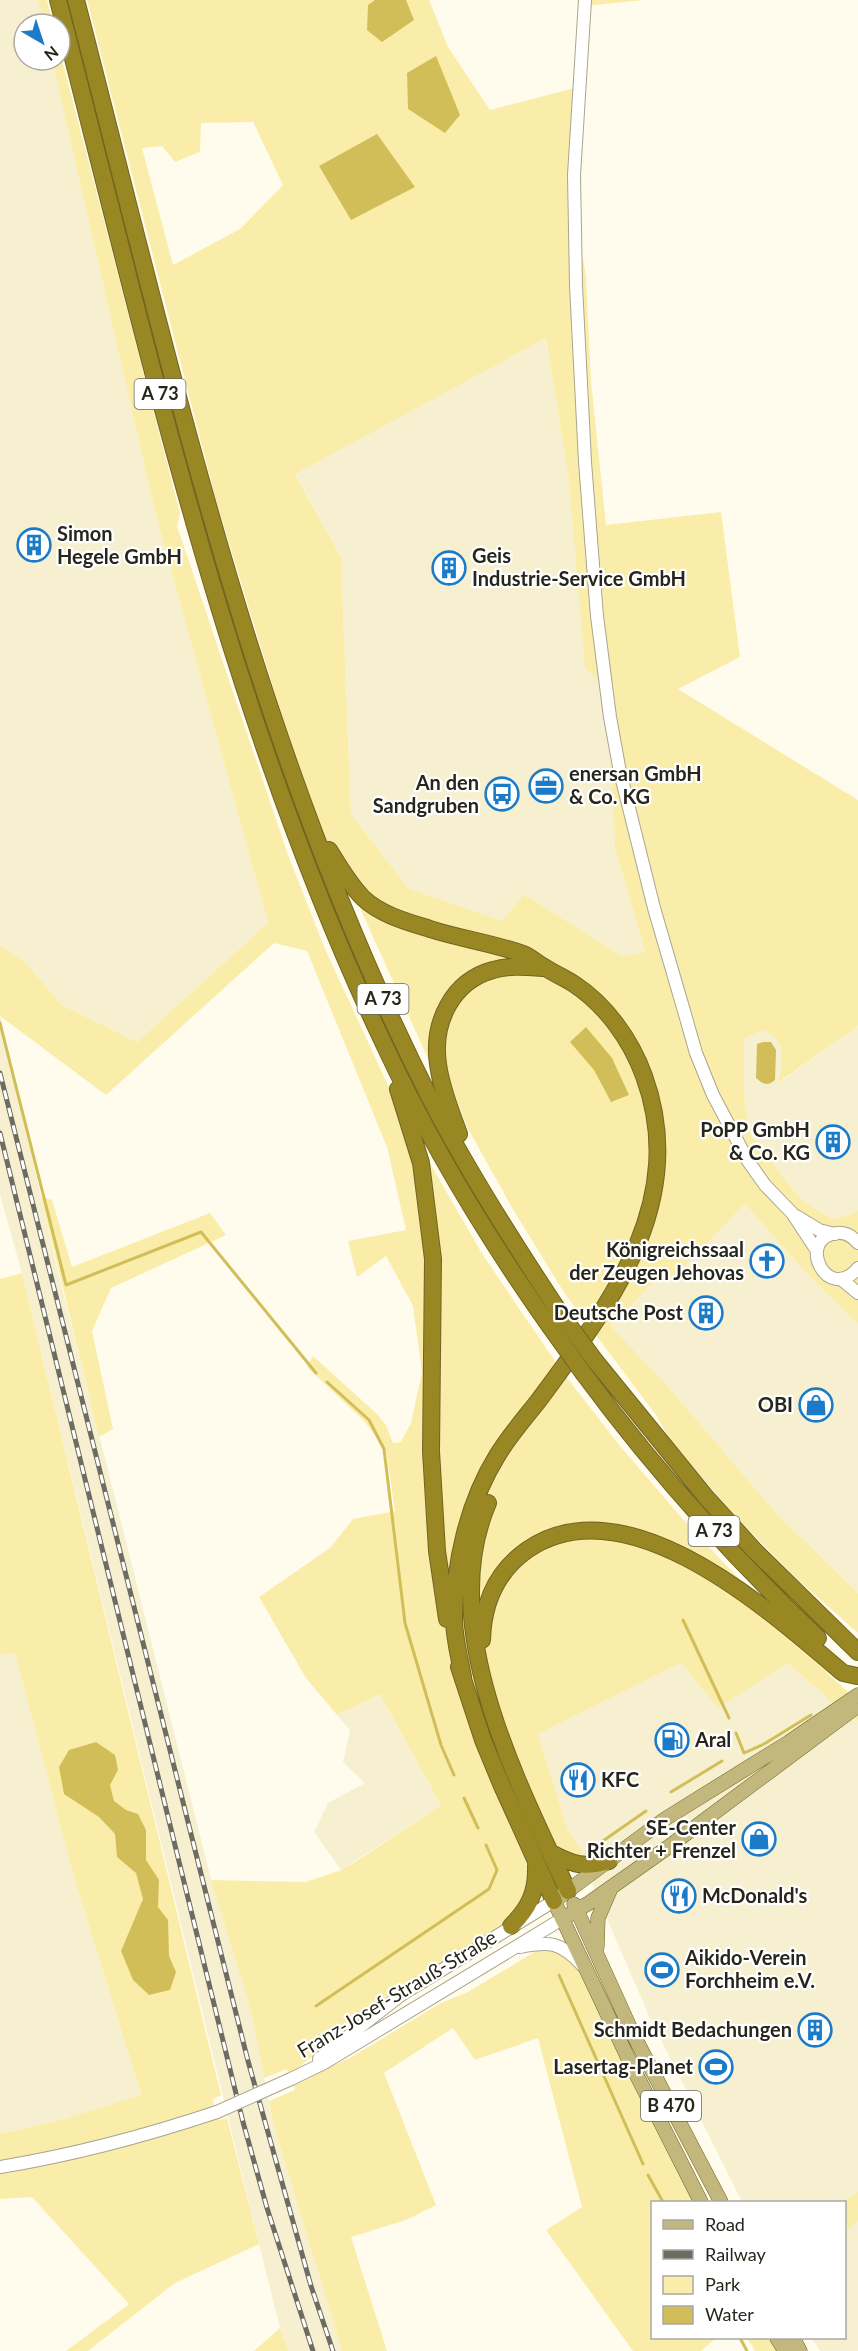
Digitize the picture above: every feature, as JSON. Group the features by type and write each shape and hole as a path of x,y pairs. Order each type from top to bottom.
{"highway":[{"name":"A 73","path":"58,0 183,481 260,735 316,891 384,1045 455,1180 512,1273 555,1319"},
{"name":"A 73","path":"76,0 212,518 279,735 339,897 398,1032 469,1170 555,1319 590,1368 755,1551 858,1652"},
{"path":"310,822 345,876 364,898 382,911 442,933 525,955 575,985 599,1004 631,1048 644,1076 657,1121 659,1161 655,1193 635,1255 609,1302 497,1456 465,1535 459,1558 454,1622 463,1677"},
{"path":"469,1170 442,1085 437,1043 442,1018 449,1002 464,985 477,976 495,969 523,966 546,968"},
{"path":"384,1045 421,1163 428,1206 433,1259 431,1451 437,1551 449,1632 496,1771 543,1857 568,1891"},
{"name":"A 73","path":"590,1368 614,1414 688,1503 755,1576 857,1676"},
{"path":"542,1396 508,1455 484,1511 474,1553 469,1595 474,1634 485,1682 502,1741 543,1857 554,1901"},
{"path":"485,1682 483,1620 489,1597 501,1575 517,1557 537,1544 559,1534 580,1531 609,1533 652,1542 687,1558 757,1601 843,1673 857,1676"},
{"path":"543,1857 575,1865 591,1865 609,1861"},
{"path":"512,1926 534,1896 543,1857"}],"main road":[{"path":"585,0 574,164 576,285 591,547 610,717 634,832 696,1053 713,1095 748,1161 765,1185 792,1213 817,1251 818,1264 823,1272 841,1279 858,1293"},
{"path":"792,1213 819,1230 848,1235 858,1243"},
{"path":"817,1251 823,1240 835,1234"},
{"path":"841,1279 853,1274 858,1268"},
{"name":"Franz-Josef-Strauß-Straße","path":"295,2077 401,1995 554,1901 665,1819 789,1742 858,1695"},
{"name":"Franz-Josef-Strauß-Straße","path":"295,2077 324,2063 612,1887 858,1706"},
{"path":"731,1800 741,1783 739,1773"},
{"path":"597,1955 598,1918 612,1887"},
{"name":"B 470","path":"568,1891 633,2034 720,2201"},
{"name":"B 470","path":"554,1901 669,2143 700,2201"},
{"path":"513,1948 532,1944 558,1945 572,1954 584,1968"},
{"path":"0,2167 93,2149 154,2133 217,2112 295,2077"}],"shaded area":[{"path":"0,0 38,0 41,12 12,12 12,72 55,72 154,508 268,923 137,1042 62,1005 24,961 0,946"},
{"path":"546,338 607,690 615,848 645,952 621,956 524,894 502,921 408,888 351,814 341,557 295,473"},
{"path":"0,1014 58,1272 211,1879 251,2011 273,2123 342,2351 289,2351 280,2328 22,1273 0,1195"},
{"path":"858,1026 858,1210 833,1219 802,1201 749,1133 744,1093 744,1039 763,1030 776,1036 783,1050 780,1082"},
{"path":"745,1204 811,1278 858,1324 858,1593 775,1512 611,1326 664,1272 672,1279"},
{"path":"15,1653 73,1874 141,2096 64,2119 0,2134 0,1655"},
{"path":"681,1663 718,1708 788,1663 842,1711 858,1721 858,2191 844,2201 742,2201 650,2018 594,1889 581,1849 568,1831 538,1734"},
{"path":"380,1694 441,1805 341,1870 314,1832 328,1803 365,1783 343,1762 350,1730 337,1715"},
{"path":"858,2221 858,2351 820,2351 813,2339 846,2339 846,2232"}],"green space":[{"path":"38,0 47,0 50,12 41,12"},
{"path":"87,0 429,0 448,47 490,110 575,88 574,210 586,276 591,381 606,525 721,512 740,657 678,689 858,800 858,1026 779,1082 782,1052 777,1040 763,1030 744,1039 744,1093 749,1133 802,1201 833,1219 858,1210 858,1324 811,1278 745,1204 672,1279 664,1272 611,1326 675,1395 775,1512 858,1593 858,1633 797,1579 736,1517 671,1441 656,1415 565,1294 514,1211 467,1127 451,1083 430,1063 356,899 322,832 286,729 217,504","holes":["253,122 283,185 240,229 173,265 142,148 162,146 175,162 200,152 201,123","546,338 569,481 585,668 607,690 615,848 645,952 621,956 524,894 502,921 408,888 351,814 341,557 295,474"]},
{"path":"586,0 644,0 585,6"},
{"path":"55,72 65,72 180,513 177,526 288,855 325,949 392,1094 481,1252 561,1370 620,1446 681,1517 828,1674 858,1701 858,1721 842,1711 788,1663 718,1708 681,1663 538,1734 568,1831 581,1849 584,1859 531,1878 530,1890 507,1923 391,1994 289,2075 287,2069 264,2078 251,2011 211,1880 306,1882 341,1870 441,1805 380,1694 337,1715 306,1678 259,1597 330,1548 353,1519 395,1511 386,1450 365,1422 307,1367 313,1356 377,1414 386,1425 393,1443 401,1442 411,1423 422,1372 413,1306 386,1256 357,1277 348,1241 406,1230 387,1147 307,951 274,943 106,1095 0,1016 0,946 24,961 62,1005 137,1042 268,923 154,508"},
{"path":"41,1197 52,1200 72,1267 210,1213 226,1235 111,1288 92,1331 113,1429 99,1437"},
{"path":"22,1273 221,2095 212,2100 220,2120 227,2118 259,2244 175,2283 88,2351 66,2351 129,2304 32,2197 0,2199 0,2134 64,2119 141,2095 73,1874 15,1653 0,1655 0,1279"},
{"path":"545,1949 563,1953 577,1968 692,2201 651,2201 651,2339 715,2339 701,2351 633,2351 546,2230 582,2207 538,2038 475,2060 453,2028 384,2073 436,2205 406,2220 351,2237 387,2351 342,2351 273,2123 269,2101 295,2090 293,2084 350,2058 441,2003 468,1992 536,1951"},
{"path":"858,2191 858,2221 846,2232 846,2201"},
{"path":"280,2328 289,2351 254,2351"},
{"path":"748,2339 771,2339 778,2351 755,2351"}],"water":[{"path":"375,0 406,0 414,20 382,42 367,30 368,5"},
{"path":"436,56 460,115 445,133 408,109 407,73"},
{"path":"377,134 415,187 351,220 319,166"},
{"path":"586,1027 612,1058 629,1095 611,1102 594,1070 570,1042"},
{"path":"771,1042 776,1050 775,1080 767,1084 756,1078 757,1044"},
{"path":"96,1742 115,1755 118,1770 110,1785 114,1801 126,1810 138,1814 146,1830 146,1860 159,1880 158,1907 168,1920 169,1956 176,1972 170,1990 149,1995 133,1980 121,1951 143,1899 136,1873 117,1857 115,1834 99,1817 64,1794 59,1767 69,1750"}],"waterway":[{"path":"0,1023 66,1285 201,1232 316,1373"},
{"path":"327,1382 369,1420 384,1449 405,1623 441,1745 454,1775"},
{"path":"683,1620 729,1718"},
{"path":"736,1733 744,1753 764,1744 811,1715"},
{"path":"671,1792 722,1761"},
{"path":"464,1798 478,1828"},
{"path":"587,1852 646,1811"},
{"path":"316,2006 489,1889 497,1870 486,1845"},
{"path":"559,1975 643,2164"},
{"path":"648,2175 662,2201"},
{"path":"741,2339 747,2351"}],"railway":[{"path":"0,1073 248,2061 311,2286 333,2351"},
{"path":"0,1133 243,2122 267,2208 313,2351"}],"place":[{"name":"Simon Hegele GmbH","path":"34,545"},
{"name":"Geis Industrie-Service GmbH","path":"449,568"},
{"name":"enersan GmbH & Co. KG","path":"546,786"},
{"name":"An den Sandgruben","path":"502,794"},
{"name":"PoPP GmbH & Co. KG","path":"833,1142"},
{"name":"Königreichssaal der Zeugen Jehovas","path":"767,1261"},
{"name":"Deutsche Post","path":"706,1313"},
{"name":"OBI","path":"816,1405"},
{"name":"Aral","path":"672,1740"},
{"name":"KFC","path":"578,1780"},
{"name":"SE-Center Richter + Frenzel","path":"759,1839"},
{"name":"McDonald's","path":"679,1896"},
{"name":"Aikido-Verein Forchheim e.V.","path":"662,1970"},
{"name":"Schmidt Bedachungen","path":"815,2030"},
{"name":"Lasertag-Planet","path":"716,2067"}]}
